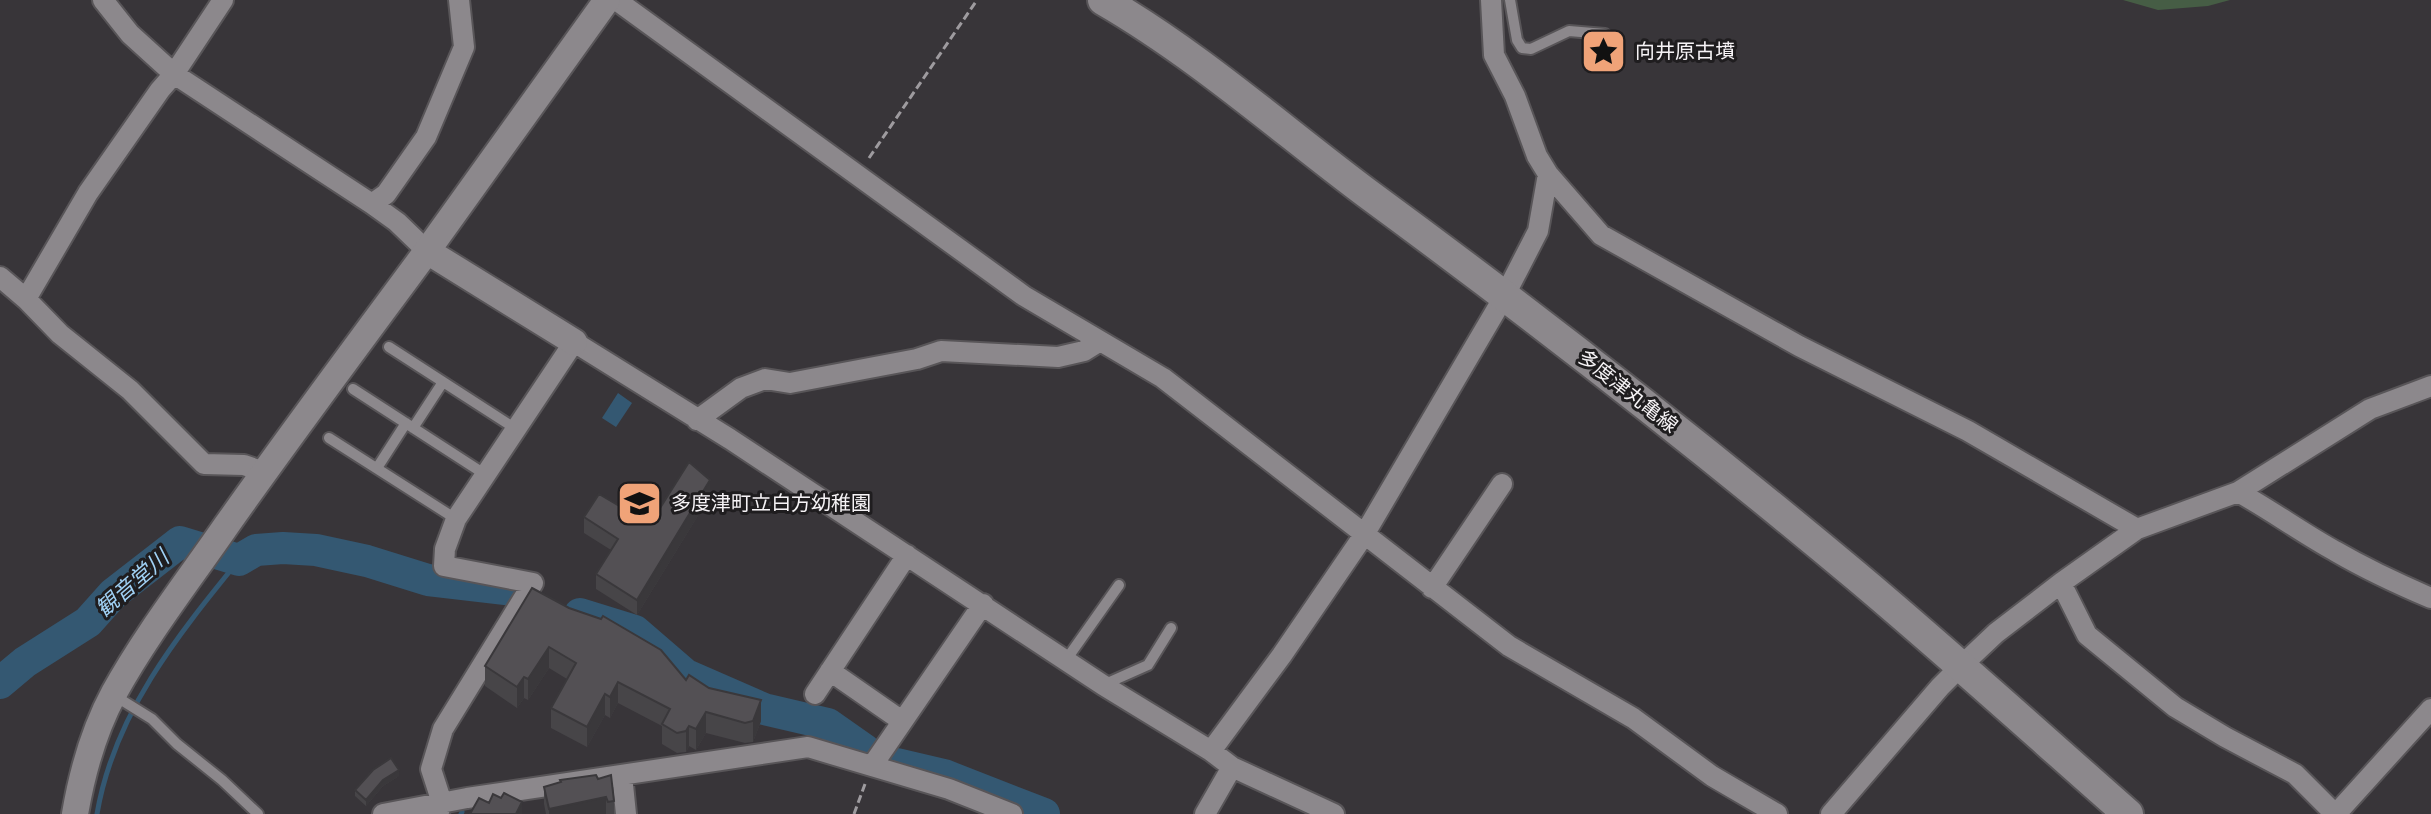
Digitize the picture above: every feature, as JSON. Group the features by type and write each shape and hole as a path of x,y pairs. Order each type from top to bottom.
{"main road":[{"name":"多度津丸亀線","path":"1103,0 1135,18 1206,69 1697,445 1857,577 2128,814"}],"street":[{"path":"103,0 130,34 174,74 372,204 397,222 427,251 697,420 1232,767 1334,814"},
{"path":"26,299 88,193 223,0"},
{"path":"372,204 386,194 426,137 464,47 459,0"},
{"path":"75,814 92,746 198,565 607,0"},
{"path":"616,0 1024,296 1163,378 1509,646 1633,718 1712,776 1777,814"},
{"path":"1491,0 1494,55 1515,96 1537,156 1548,174 1601,235 1799,346 1968,431 2137,529"},
{"path":"1211,751 1282,655 1364,535 1505,295 1538,231 1548,174"},
{"path":"0,277 60,334 130,390 204,464 244,465 264,472"},
{"path":"697,420 741,388 765,379 790,383 917,359 941,351 1058,357 1084,351 1100,341"},
{"path":"440,809 431,769 443,729 533,583 444,566 445,549 456,519 574,342"},
{"path":"1831,814 1940,687 1996,633 2061,583 2137,529 2238,492 2370,409 2431,386"},
{"path":"1432,588 1502,484"},
{"path":"2238,492 2332,550 2384,578 2431,598"},
{"path":"815,694 907,555"},
{"path":"2061,583 2087,635 2175,707 2295,774 2336,814 2431,709"},
{"path":"872,766 983,604"},
{"path":"830,671 902,721"},
{"path":"383,814 440,809 622,775 808,747 949,789 1012,814"},
{"path":"1205,814 1232,767"},
{"path":"622,775 626,814"}],"lane":[{"path":"1510,0 1517,40 1522,48 1531,49 1569,31 1605,34"},
{"path":"389,347 516,429"},
{"path":"377,468 443,382"},
{"path":"353,389 486,475"},
{"path":"329,438 456,519"},
{"path":"1066,660 1119,585"},
{"path":"1103,685 1148,665 1171,628"},
{"path":"120,699 152,719 258,814"}],"path":[{"path":"858,175 977,0"},
{"path":"854,814 872,766"}],"green space":[{"path":"2123,0 2230,0 2208,6 2158,10"}],"water":[{"path":"618,393 632,403 616,427 602,418"}],"building":[{"path":"689,462 710,480 637,600 596,574 618,539 584,517 599,494 650,524"},
{"path":"532,588 569,608 601,619 603,616 661,650 686,680 689,675 709,688 761,700 753,721 745,723 706,712 696,729 689,726 686,731 677,733 662,724 670,709 618,682 610,697 605,694 587,727 551,708 576,663 549,647 528,679 524,677 517,687 485,666"},
{"path":"391,758 399,770 383,780 366,800 355,790 373,770"},
{"path":"596,775 598,779 611,775 614,801 608,802 606,797 549,809 544,787 560,780"},
{"path":"504,793 522,802 516,814 470,814 479,798 489,803 493,794 501,798"}],"waterway":[{"name":"観音堂川","path":"0,683 25,662 88,622 113,594 180,542 239,560 256,550 316,550 367,561 428,580 513,590"},
{"path":"97,814 105,777 133,710 171,647 239,560"},
{"name":"観音堂川","path":"580,614 635,631 686,675 764,709 828,724 865,750"},
{"name":"観音堂川","path":"897,764 944,775 1044,814"}],"place":[{"name":"向井原古墳","path":"1604,51"},
{"name":"多度津町立白方幼稚園","path":"640,503"}]}
